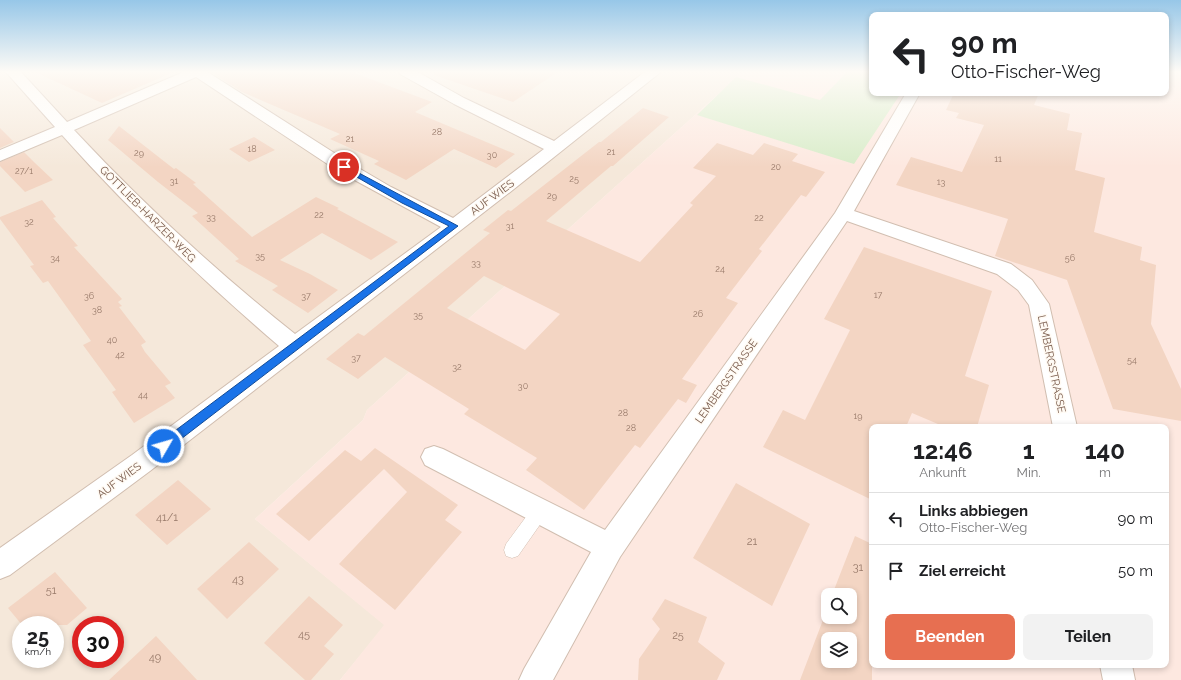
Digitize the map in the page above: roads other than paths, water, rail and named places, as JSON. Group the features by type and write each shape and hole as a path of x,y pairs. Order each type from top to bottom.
{"street":[{"name":"GOTTLIEB-HARZER-WEG","path":"41,103 188,254 256,315 294,346"},
{"path":"0,156 124,103"},
{"path":"248,103 344,167 404,201 454,226"},
{"path":"463,103 555,148"},
{"name":"AUF WIES","path":"0,566 79,510 454,226 614,103"},
{"name":"LEMBERGSTRASSE","path":"535,680 610,547 843,214 907,103"},
{"name":"LEMBERGSTRASSE","path":"843,214 981,260 1004,269 1025,285 1039,304 1064,424"},
{"path":"434,457 610,547"},
{"path":"1117,668 1119,680"}],"lane":[{"path":"512,550 540,511"}]}
